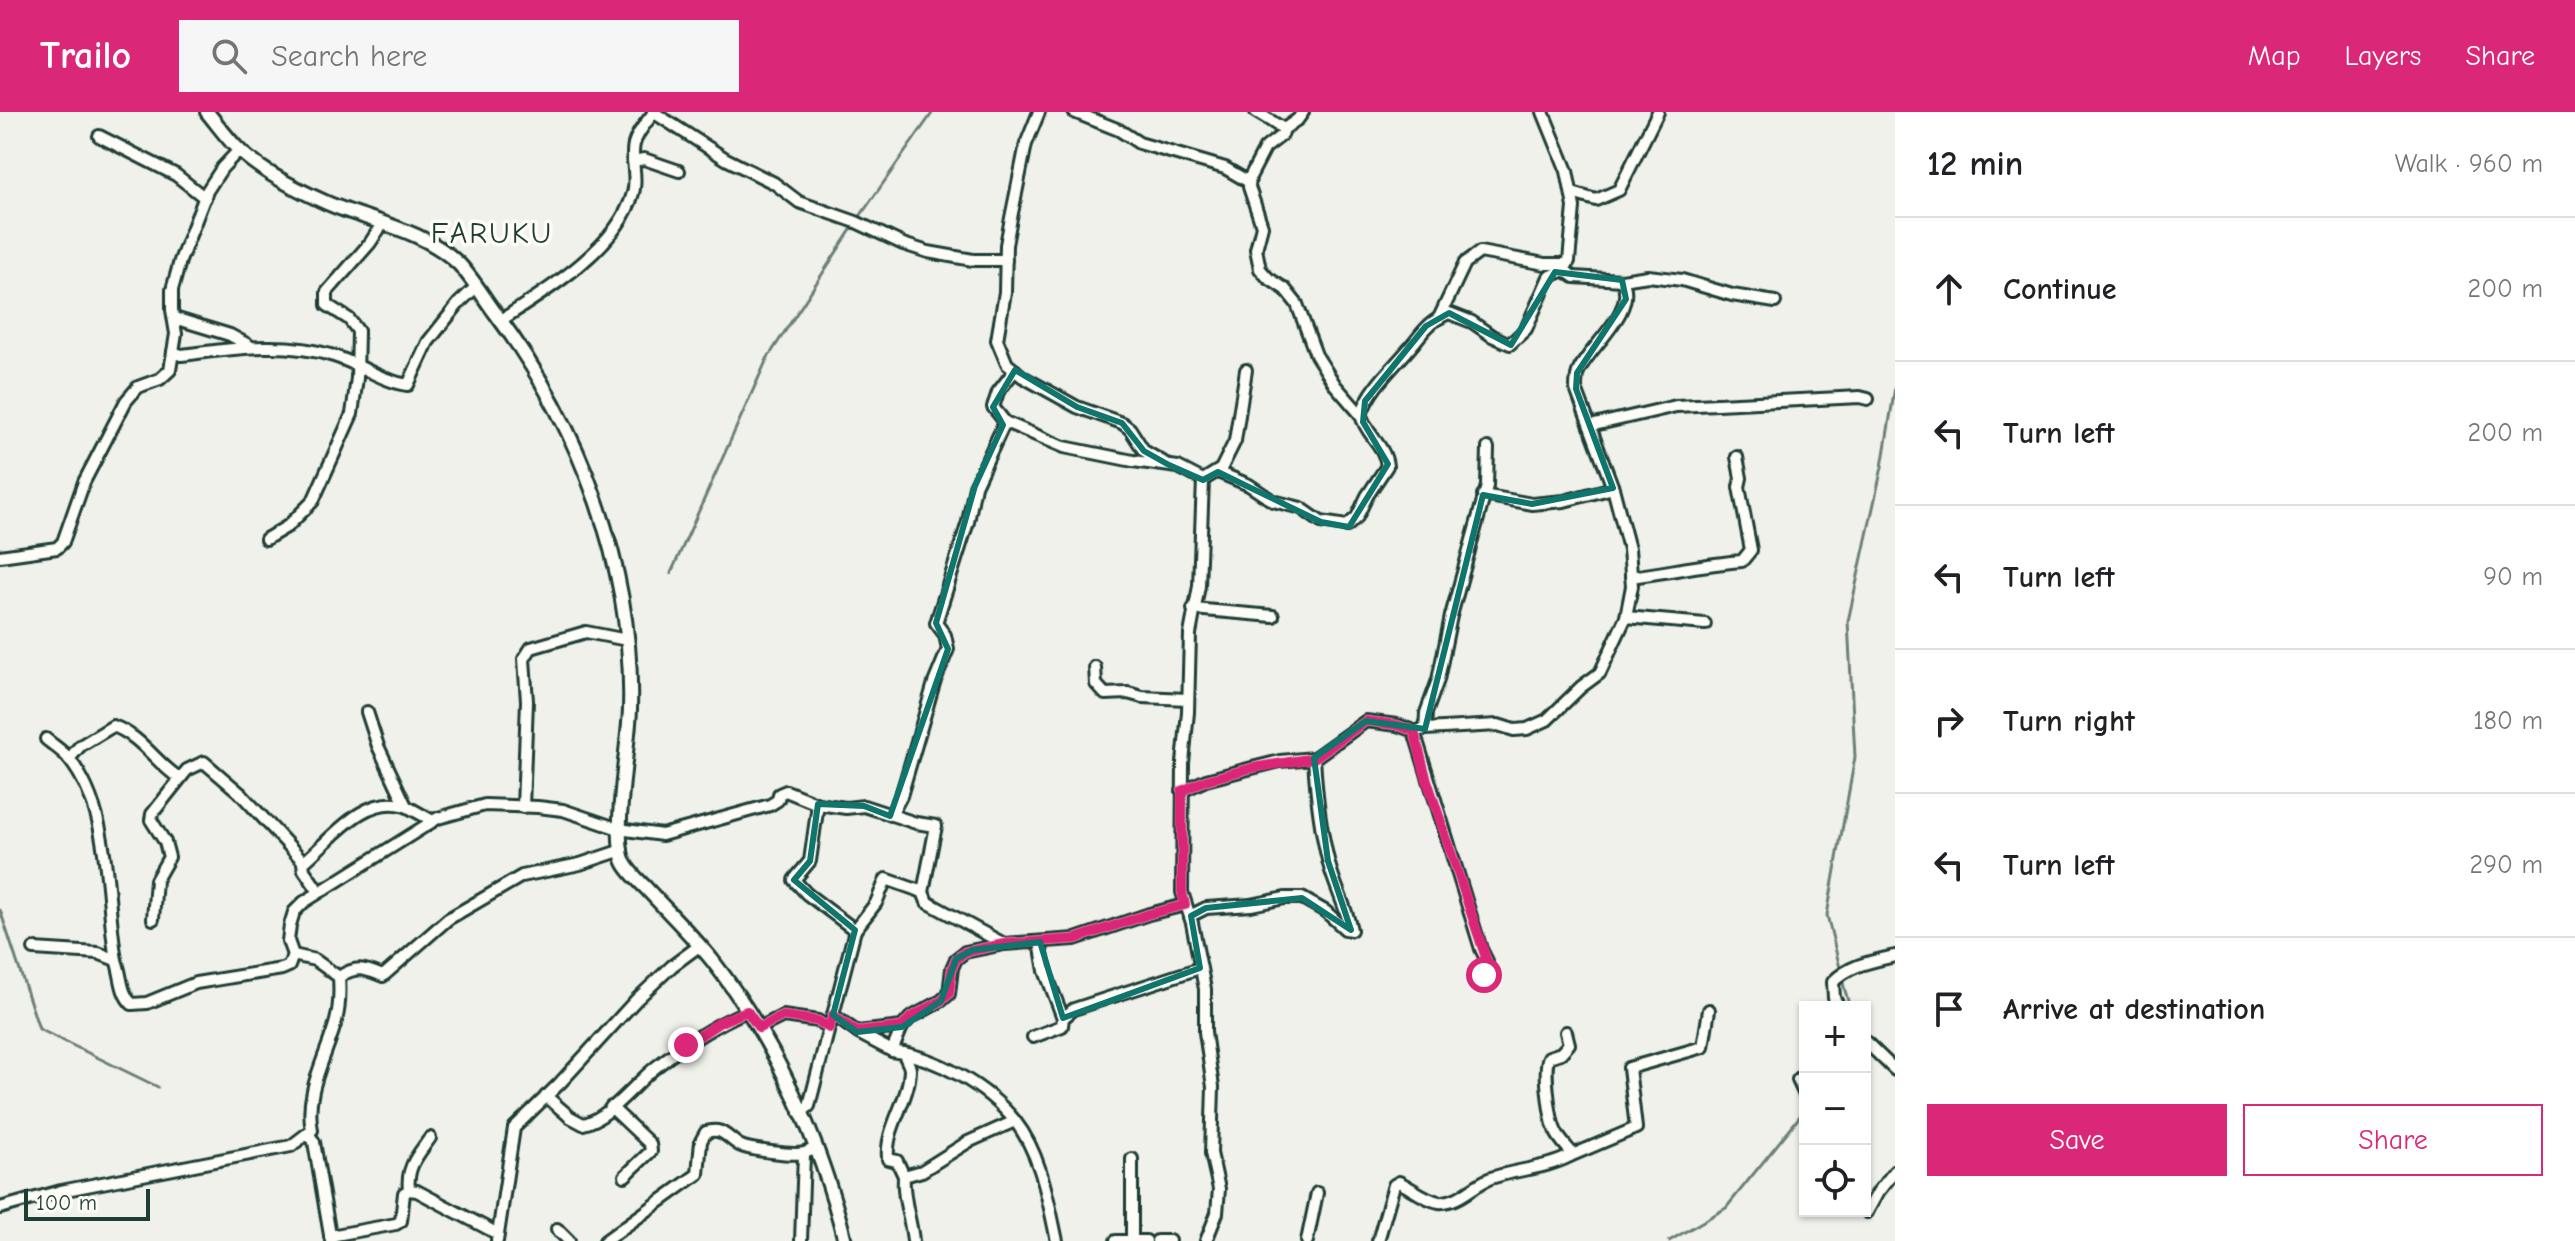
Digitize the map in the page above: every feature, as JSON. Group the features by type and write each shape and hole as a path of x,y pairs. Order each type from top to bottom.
{"street":[{"path":"207,112 239,150 257,165 327,202 431,244 458,264 536,370 574,442 599,508 612,557 627,640 630,707 619,829 624,862 699,946 759,1028 800,1113 810,1151 834,1198 845,1241"},
{"path":"501,320 574,269 599,247 618,224 632,197 636,181 634,144 654,112 726,159 774,183 799,202 928,252 973,260 1006,260"},
{"path":"1039,112 1026,144 1011,218 1005,292 997,340 1007,364 1015,370 1068,402 1122,423 1130,429 1144,451 1169,465"},
{"path":"1074,112 1119,130 1139,143 1225,168 1249,182 1262,226 1256,249 1260,269 1285,289 1297,304 1316,355 1335,385 1361,415 1370,435 1383,449 1387,466 1357,517 1347,526 1321,522 1301,508 1273,501 1249,485 1218,472"},
{"path":"1256,112 1284,129"},
{"path":"1249,182 1265,148 1303,112"},
{"path":"1361,415 1365,401 1426,326 1449,313 1510,344 1526,329 1549,277 1566,267 1573,230 1572,193 1567,171 1543,112"},
{"path":"1572,193 1596,200 1619,190 1658,112"},
{"path":"99,136 176,175 205,198"},
{"path":"0,556 57,548 63,542 84,482 126,401 138,387 160,379 170,370 176,334 171,299 176,276 205,198 222,168 239,150"},
{"path":"633,161 644,159 679,171"},
{"path":"266,539 288,526 313,501 352,414 358,331 349,319 327,305 327,292 370,243 383,223"},
{"path":"1439,318 1465,263 1480,252 1566,267 1574,277 1622,280 1648,276 1682,280 1741,297 1775,302"},
{"path":"1182,791 1206,780 1252,768 1314,758 1366,721 1419,730 1498,725 1514,730 1527,729 1547,720 1600,673 1626,617 1631,577 1629,549 1613,488 1577,395 1577,373 1618,316 1627,290 1622,280"},
{"path":"173,352 181,355 250,346 299,349 335,356 396,383 408,385 428,342 476,287"},
{"path":"174,318 230,335 250,346"},
{"path":"1015,370 998,392 993,407 1005,422 1064,447 1169,465 1194,473 1203,480"},
{"path":"1203,480 1218,472 1235,441 1246,370"},
{"path":"1590,426 1676,406 1729,401 1868,399"},
{"path":"891,815 901,796 934,683 948,649 945,635 936,623 968,522 975,486 1005,422"},
{"path":"1483,984 1487,961 1426,777 1419,730 1438,680 1451,616 1487,486 1488,448"},
{"path":"1631,577 1742,561 1751,550 1739,487 1741,478 1737,457"},
{"path":"1203,480 1199,586 1193,609 1182,791 1182,892 1205,989 1205,1032 1213,1087 1211,1153 1219,1189 1217,1213 1206,1241"},
{"path":"1483,495 1532,504 1564,501 1613,488"},
{"path":"1193,609 1273,616"},
{"path":"1626,617 1705,624"},
{"path":"523,807 527,701 524,659 531,648 586,632 627,640"},
{"path":"1095,667 1096,684 1105,694 1188,699"},
{"path":"367,712 378,746 406,806"},
{"path":"69,759 80,746 113,726 129,732 161,765 179,778"},
{"path":"46,739 69,759 90,797 102,837 116,960 122,989 132,1004 147,1003 196,983 289,966 293,955 288,941 294,912 351,870 425,829 433,821 485,805 563,810 619,829 662,835 770,805 786,791 818,804 846,808 864,806 936,826 923,892 927,902 1004,944"},
{"path":"1190,916 1206,908 1302,898 1325,911 1345,929 1351,930 1345,903 1328,861 1314,758"},
{"path":"153,919 156,880 169,855 151,820 152,814 179,778 187,770 204,762 240,793 304,862 304,870 319,892"},
{"path":"304,862 355,817 377,804 406,806 433,821"},
{"path":"818,804 810,861 794,880 807,894 855,930"},
{"path":"339,977 357,967 383,976 448,919 522,876 580,864 622,850"},
{"path":"800,1113 809,1106 855,930 876,903 886,879 923,892"},
{"path":"892,1051 902,1027 910,1018 949,994 952,968 956,959 965,952 1004,944 1075,939 1185,905"},
{"path":"1033,1037 1062,1026 1063,1018 1045,971 1040,942"},
{"path":"309,1135 314,1142 330,1239 401,1221 404,1193 409,1190 417,1191 498,1238 514,1128 636,1000 699,946"},
{"path":"34,949 98,953 116,960"},
{"path":"293,955 315,960 339,977"},
{"path":"1836,1001 1833,982 1841,973 1895,956"},
{"path":"1063,1018 1074,1009 1200,968"},
{"path":"0,1208 61,1191 291,1146 309,1135 312,1130 310,1097 336,1020 340,1001 339,977"},
{"path":"1378,1241 1394,1185 1399,1182 1429,1199 1441,1202 1452,1200 1489,1179 1545,1166 1636,1128 1629,1068 1703,1047 1709,1010"},
{"path":"546,1096 583,1124 599,1120 656,1067 708,1029 747,1011"},
{"path":"833,1015 892,1051 926,1059 953,1073 992,1099 1015,1121 1026,1135 1044,1184 1057,1241"},
{"path":"759,1028 783,1016 818,1021 829,1028"},
{"path":"857,1032 902,1027"},
{"path":"1566,1032 1569,1044 1561,1053 1549,1057 1545,1068 1553,1124 1557,1135 1571,1152 1570,1156"},
{"path":"1871,1047 1895,1070"},
{"path":"904,1053 911,1067 904,1100 887,1146 888,1159 897,1161 904,1176 903,1191 913,1241"},
{"path":"611,1107 650,1144 651,1151 625,1176"},
{"path":"904,1176 922,1171 968,1142 1015,1121"},
{"path":"605,1241 698,1174 701,1141 706,1132 715,1129 741,1146 810,1151"},
{"path":"409,1190 407,1177 411,1165 430,1138"},
{"path":"801,1241 810,1151"},
{"path":"1132,1159 1132,1239"},
{"path":"1871,1205 1895,1171"},
{"path":"1307,1241 1317,1193"},
{"path":"557,1229 569,1241"},
{"path":"1116,1241 1146,1241"},
{"path":"1157,1241 1169,1241"}],"highlighted area":[{"path":"1555,272 1622,280 1626,299 1577,373 1576,389 1613,488 1532,504 1483,495 1425,729 1366,721 1314,758 1328,861 1351,930 1302,898 1206,908 1191,916 1200,968 1063,1018 1040,942 973,950 956,959 941,1001 902,1027 857,1032 833,1015 855,930 794,880 810,861 818,804 864,806 890,816 948,649 936,623 975,486 1003,425 993,407 1015,370 1077,407 1122,423 1144,451 1169,465 1203,480 1218,472 1321,522 1349,527 1388,464 1363,422 1365,401 1426,326 1449,313 1511,345"}],"waterway":[{"path":"671,573 767,359 856,222 933,112"},
{"path":"1841,972 1827,915 1855,757 1848,621 1882,467 1895,387"},
{"path":"0,910 39,1029 158,1087"},
{"path":"1842,980 1848,1001"},
{"path":"1669,1241 1726,1208 1799,1117"}],"district":[{"name":"FARUKU","path":"492,233"}],"route":[{"path":"686,1045 720,1022 747,1011 759,1028 783,1016 818,1021 829,1028 833,1015 857,1032 895,1029 949,994 952,968 956,959 965,952 1004,944 1075,939 1185,905 1182,892 1182,791 1206,780 1280,761 1314,758 1366,721 1397,725 1414,731 1426,777 1487,961 1484,975"}]}
